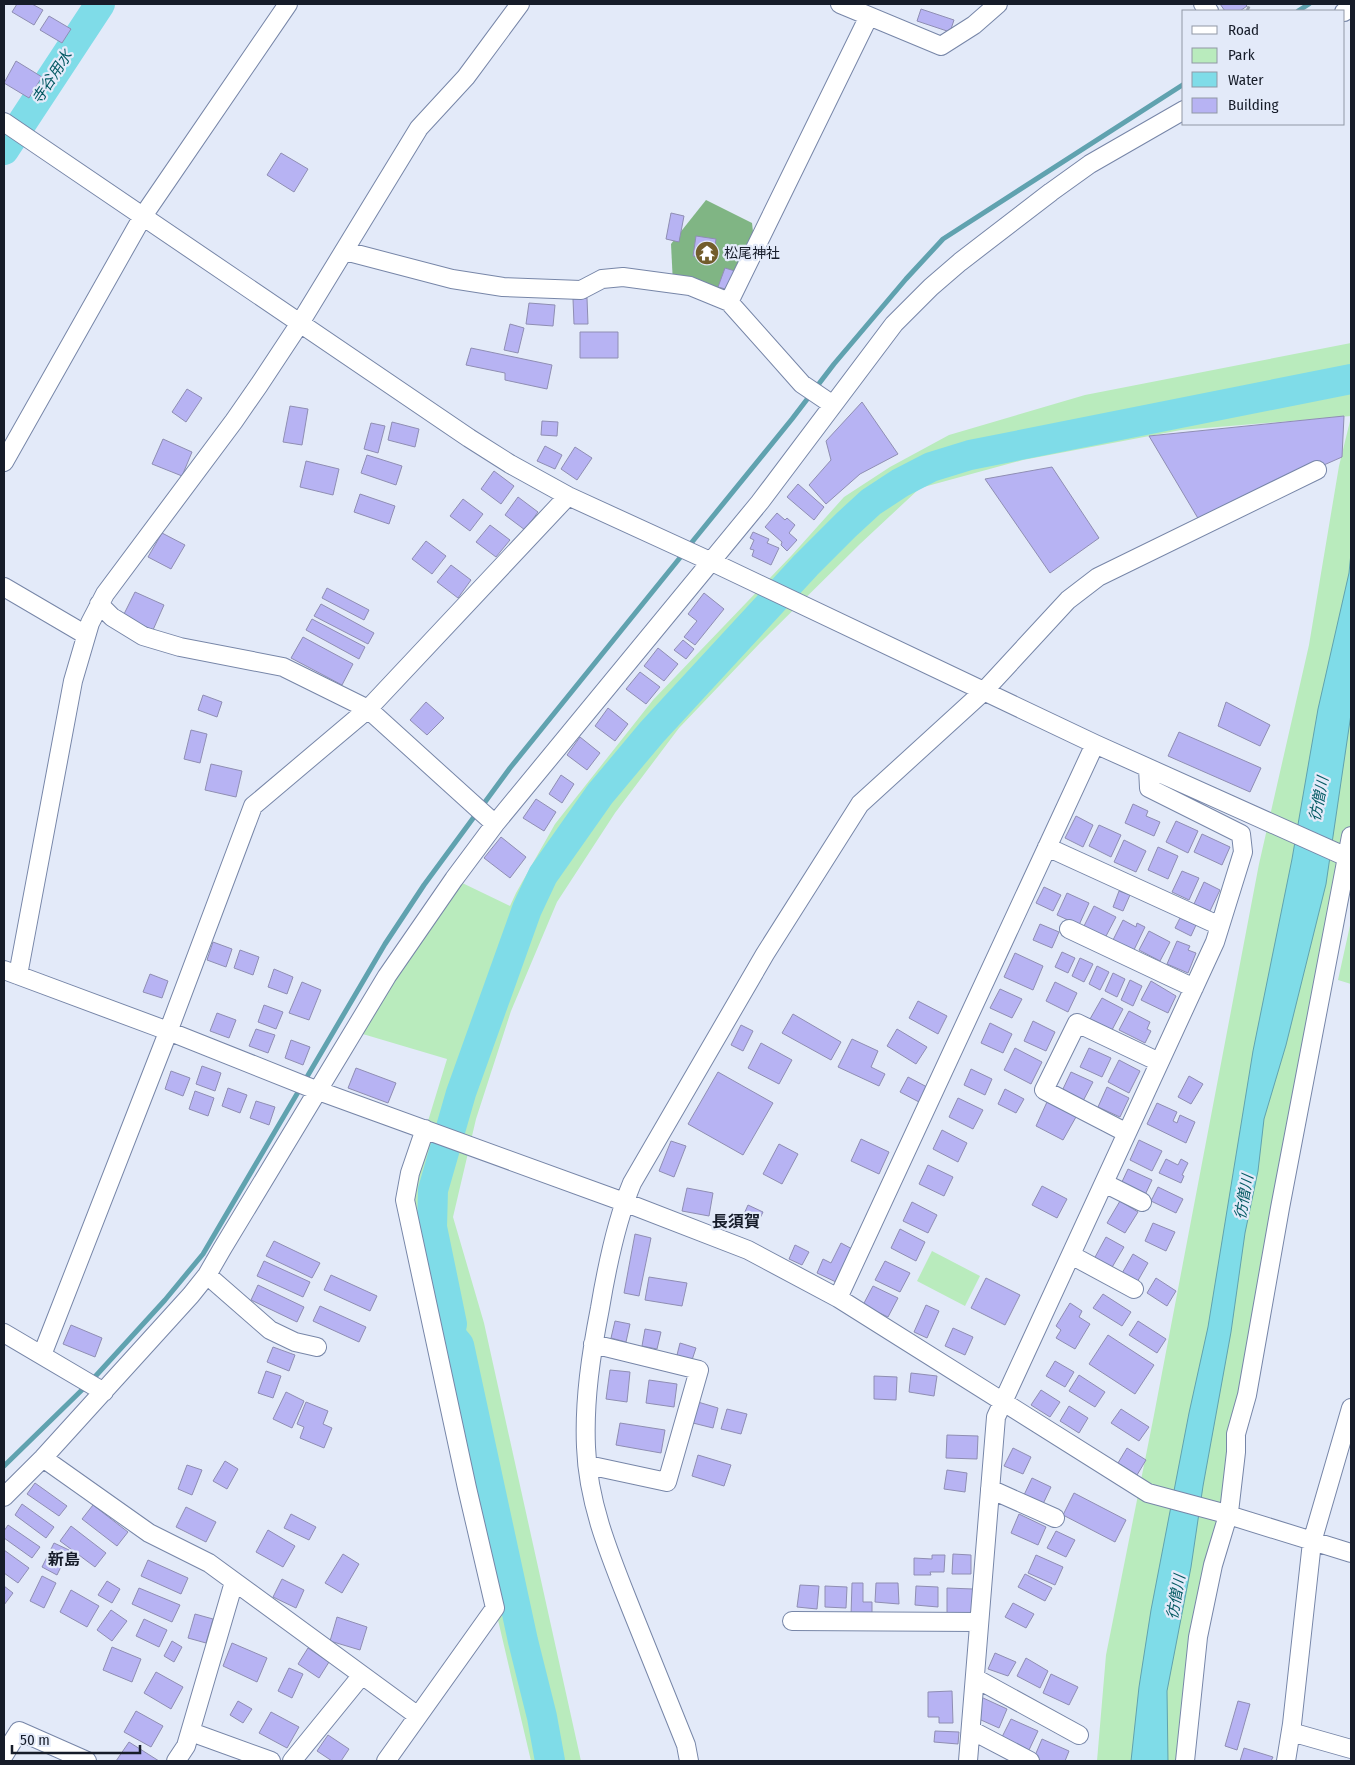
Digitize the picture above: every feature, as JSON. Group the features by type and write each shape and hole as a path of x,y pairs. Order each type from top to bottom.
{"street":[{"path":"4,462 143,216 288,4"},
{"path":"520,4 466,77 419,128 300,323 234,421 99,604 90,622 72,681 8,976 168,1032 316,1090 624,1202 748,1250 838,1298 1148,1493 1223,1513 1351,1553"},
{"path":"840,4 941,46 974,25 998,4"},
{"path":"729,302 868,16"},
{"path":"4,1497 43,1458 191,1295 206,1275 316,1090 387,976 440,899 495,824 760,502 894,324 953,268 1051,192 1090,164 1182,111"},
{"path":"4,122 469,438 510,464 568,496 1096,744 1346,857"},
{"path":"345,250 452,279 503,287 581,290 602,279 623,276 690,286 729,302 802,384 833,405"},
{"path":"689,1761 686,1744 606,1546 592,1494 586,1449 586,1403 593,1344 604,1286 624,1202 632,1183 765,954 860,804 984,691 1068,600 1098,577 1317,470"},
{"path":"42,1355 168,1032 253,806 368,709 568,496"},
{"path":"4,587 86,635"},
{"path":"99,604 112,617 143,636 180,647 283,667 368,709 495,824"},
{"path":"838,1298 1096,744"},
{"path":"968,1761 996,1416 1215,942 1243,852 1241,834 1149,788 1148,768"},
{"path":"1223,1513 1229,1512 1236,1452 1236,1434 1247,1395 1281,1201 1351,836"},
{"path":"1048,847 1220,926"},
{"path":"1069,929 1194,988"},
{"path":"1127,1133 1044,1090 1077,1024 1160,1062"},
{"path":"386,1761 495,1608 405,1200 410,1173 425,1129"},
{"path":"1104,1183 1142,1202"},
{"path":"1071,1255 1134,1289"},
{"path":"206,1275 270,1330 295,1342 317,1347"},
{"path":"4,1333 104,1392"},
{"path":"588,1464 667,1482 700,1370 593,1344"},
{"path":"1286,1761 1291,1732 1312,1542 1351,1408"},
{"path":"43,1458 149,1533 209,1563 418,1716"},
{"path":"990,1489 1055,1518"},
{"path":"1185,1761 1198,1637 1223,1513"},
{"path":"176,1761 186,1746 191,1732 234,1582"},
{"path":"792,1620 980,1622"},
{"path":"292,1761 362,1675"},
{"path":"975,1678 1079,1734"},
{"path":"971,1730 1030,1761"},
{"path":"4,1755 19,1731 87,1761"},
{"path":"191,1732 271,1761"},
{"path":"1291,1732 1351,1749"}],"green space":[{"path":"706,200 752,223 755,249 729,302 673,284 671,244"},
{"path":"1351,343 1351,416 1181,430 1023,460 920,488 860,544 761,642 679,728 615,813 557,902 511,1011 476,1119 453,1217 484,1323 581,1761 531,1761 494,1603 406,1193 447,1059 356,1032 454,879 510,906 555,824 653,700 792,555 844,497 890,467 949,435 1085,395"},
{"path":"1351,417 1351,836 1245,1400 1204,1573 1181,1761 1097,1761 1106,1655 1154,1415 1259,864 1309,645 1339,466"},
{"path":"1351,921 1351,984 1338,980"},
{"path":"932,1251 980,1276 965,1306 917,1281"}],"water":[{"name":"彷僧川","path":"1351,553 1351,714 1326,884 1286,1045 1264,1119 1258,1171 1245,1233 1231,1332 1203,1486 1191,1567 1167,1691 1168,1761 1131,1761 1139,1687 1151,1610 1189,1413 1208,1327 1253,1051 1292,859 1318,709 1349,573"}],"building":[{"path":"17,4 32,4 43,10 34,25 12,12"},
{"path":"1220,4 1245,4 1247,6 1241,10 1224,10"},
{"path":"921,9 954,20 950,32 917,21"},
{"path":"49,16 71,29 62,43 40,30"},
{"path":"16,61 42,77 29,98 4,83"},
{"path":"281,153 308,169 294,192 267,175"},
{"path":"671,213 684,216 679,242 666,239"},
{"path":"696,236 716,239 713,259 693,256"},
{"path":"725,268 735,271 729,290 718,287"},
{"path":"587,298 588,324 574,324 573,299"},
{"path":"529,303 555,305 553,326 526,324"},
{"path":"510,324 524,328 518,353 504,350"},
{"path":"580,332 618,332 618,358 580,358"},
{"path":"471,348 552,365 547,389 505,380 505,373 466,365"},
{"path":"187,389 202,398 186,422 172,412"},
{"path":"862,402 898,454 860,474 826,504 809,485 831,460 826,441"},
{"path":"290,406 308,409 302,445 283,442"},
{"path":"1344,416 1342,457 1199,520 1149,436"},
{"path":"542,421 558,422 557,436 541,435"},
{"path":"392,422 419,429 415,447 388,440"},
{"path":"371,423 385,426 378,453 364,449"},
{"path":"163,439 192,452 182,476 152,464"},
{"path":"545,446 562,455 555,469 537,461"},
{"path":"575,447 592,458 577,480 561,469"},
{"path":"367,455 402,466 396,485 361,473"},
{"path":"306,461 339,469 333,495 300,487"},
{"path":"1052,467 1099,538 1050,573 985,479"},
{"path":"494,471 514,486 501,504 481,489"},
{"path":"798,484 824,507 814,520 787,497"},
{"path":"360,494 395,506 389,524 354,512"},
{"path":"518,497 538,512 525,530 505,515"},
{"path":"463,499 483,514 470,531 450,516"},
{"path":"777,513 795,525 789,533 797,540 787,551 781,545 782,542 765,527"},
{"path":"490,525 510,540 496,557 476,542"},
{"path":"753,532 769,539 767,543 779,548 771,565 752,556 754,550 750,549 754,540 750,538"},
{"path":"162,533 185,545 171,569 148,557"},
{"path":"426,541 446,556 432,574 412,559"},
{"path":"451,565 471,580 458,598 437,582"},
{"path":"327,588 369,610 364,620 322,598"},
{"path":"135,592 164,605 153,630 123,616"},
{"path":"704,593 724,609 695,645 684,637 697,621 688,614"},
{"path":"321,604 374,633 368,644 314,616"},
{"path":"312,619 365,647 359,659 306,630"},
{"path":"303,637 353,664 342,685 291,658"},
{"path":"683,640 694,649 686,659 674,650"},
{"path":"658,648 678,664 664,681 644,666"},
{"path":"640,672 660,687 646,704 626,689"},
{"path":"203,695 222,702 217,717 198,710"},
{"path":"426,702 444,718 427,735 410,720"},
{"path":"1226,702 1270,725 1260,746 1218,726"},
{"path":"608,708 628,724 615,741 595,726"},
{"path":"191,730 207,734 200,763 184,759"},
{"path":"1179,732 1261,768 1250,792 1168,756"},
{"path":"580,737 600,753 587,770 567,755"},
{"path":"211,764 242,771 236,797 205,790"},
{"path":"561,775 574,784 562,803 549,794"},
{"path":"536,799 556,812 544,831 523,818"},
{"path":"1133,804 1148,811 1146,816 1160,822 1154,836 1125,823"},
{"path":"1076,816 1093,825 1083,847 1065,838"},
{"path":"1176,821 1198,831 1188,853 1166,842"},
{"path":"1099,825 1121,835 1111,857 1089,846"},
{"path":"1202,834 1230,847 1222,865 1194,852"},
{"path":"501,837 526,857 510,878 484,858"},
{"path":"1124,840 1146,851 1136,872 1114,862"},
{"path":"1158,847 1178,856 1168,879 1148,870"},
{"path":"1182,871 1199,878 1189,900 1172,892"},
{"path":"1204,882 1220,890 1210,911 1194,904"},
{"path":"1044,887 1061,895 1053,911 1036,903"},
{"path":"1119,891 1130,895 1123,911 1113,907"},
{"path":"1067,893 1089,903 1079,925 1057,915"},
{"path":"1094,906 1116,917 1105,938 1083,928"},
{"path":"1180,918 1196,925 1191,936 1175,928"},
{"path":"1123,920 1136,927 1137,923 1145,927 1133,952 1112,942"},
{"path":"1040,924 1059,932 1052,948 1033,940"},
{"path":"1149,931 1170,942 1160,961 1139,950"},
{"path":"1177,941 1190,946 1188,950 1196,953 1188,973 1167,964"},
{"path":"213,942 232,949 226,967 207,960"},
{"path":"240,950 259,957 253,975 234,968"},
{"path":"1062,952 1075,958 1068,973 1055,967"},
{"path":"1015,953 1043,966 1033,990 1004,977"},
{"path":"1080,958 1093,964 1084,982 1072,976"},
{"path":"1097,966 1109,972 1100,990 1089,984"},
{"path":"274,969 293,977 287,994 268,987"},
{"path":"1113,973 1125,979 1117,997 1105,991"},
{"path":"150,974 168,981 162,998 143,992"},
{"path":"1130,980 1142,986 1133,1006 1121,1000"},
{"path":"1151,981 1176,996 1168,1013 1141,1000"},
{"path":"302,982 321,990 309,1020 289,1013"},
{"path":"1055,982 1077,993 1068,1012 1046,1001"},
{"path":"1000,989 1022,999 1012,1018 990,1008"},
{"path":"1102,998 1123,1009 1112,1030 1090,1019"},
{"path":"918,1001 947,1016 938,1034 909,1018"},
{"path":"264,1005 283,1012 276,1029 258,1022"},
{"path":"1129,1011 1150,1022 1147,1029 1151,1031 1145,1043 1119,1030"},
{"path":"217,1013 236,1020 229,1038 210,1031"},
{"path":"793,1014 841,1042 831,1060 782,1033"},
{"path":"1033,1021 1055,1032 1046,1051 1024,1041"},
{"path":"990,1023 1012,1034 1003,1053 981,1043"},
{"path":"741,1025 753,1031 743,1051 731,1045"},
{"path":"256,1029 275,1035 268,1053 249,1046"},
{"path":"897,1029 927,1047 916,1064 887,1046"},
{"path":"852,1039 878,1051 871,1067 885,1074 879,1086 838,1067"},
{"path":"291,1040 310,1047 303,1065 285,1058"},
{"path":"761,1043 792,1060 779,1084 748,1068"},
{"path":"1015,1048 1042,1062 1031,1084 1004,1070"},
{"path":"1089,1048 1111,1058 1102,1077 1080,1067"},
{"path":"1119,1060 1140,1071 1129,1093 1108,1082"},
{"path":"202,1066 221,1073 215,1091 196,1084"},
{"path":"356,1068 396,1083 388,1103 348,1088"},
{"path":"971,1069 992,1079 985,1095 964,1085"},
{"path":"171,1071 190,1078 183,1096 165,1089"},
{"path":"718,1072 773,1103 743,1155 688,1124"},
{"path":"1071,1072 1093,1082 1083,1101 1062,1091"},
{"path":"1189,1076 1203,1084 1191,1104 1178,1097"},
{"path":"908,1077 927,1087 919,1102 900,1092"},
{"path":"1107,1087 1129,1098 1120,1117 1098,1107"},
{"path":"228,1088 247,1095 240,1113 222,1106"},
{"path":"1005,1089 1024,1099 1016,1113 998,1104"},
{"path":"195,1091 214,1098 208,1116 189,1109"},
{"path":"958,1098 983,1110 973,1129 949,1117"},
{"path":"256,1101 275,1107 269,1125 250,1118"},
{"path":"1047,1102 1076,1117 1063,1140 1036,1126"},
{"path":"1157,1103 1177,1112 1173,1121 1177,1123 1180,1115 1195,1122 1186,1143 1147,1124"},
{"path":"942,1130 967,1143 958,1162 933,1149"},
{"path":"861,1139 889,1152 879,1174 851,1161"},
{"path":"1139,1140 1162,1151 1152,1171 1130,1160"},
{"path":"671,1141 686,1146 674,1177 659,1171"},
{"path":"779,1144 798,1154 782,1184 763,1174"},
{"path":"1166,1159 1178,1165 1181,1159 1188,1163 1182,1175 1184,1176 1181,1183 1159,1173"},
{"path":"928,1165 953,1177 944,1196 919,1184"},
{"path":"1128,1169 1152,1180 1145,1195 1121,1184"},
{"path":"1042,1186 1067,1199 1057,1218 1032,1205"},
{"path":"1158,1187 1183,1199 1176,1213 1151,1201"},
{"path":"687,1188 713,1193 709,1216 682,1211"},
{"path":"1120,1201 1138,1212 1125,1233 1107,1223"},
{"path":"912,1202 937,1215 928,1233 903,1221"},
{"path":"748,1205 763,1212 755,1229 740,1223"},
{"path":"1153,1223 1175,1232 1166,1251 1145,1241"},
{"path":"900,1229 925,1242 916,1261 891,1248"},
{"path":"635,1234 651,1238 639,1296 624,1293"},
{"path":"1106,1237 1124,1247 1111,1269 1094,1259"},
{"path":"274,1241 320,1263 312,1278 266,1256"},
{"path":"841,1243 854,1250 838,1283 817,1273 823,1259 831,1263"},
{"path":"795,1245 809,1252 802,1265 789,1259"},
{"path":"1133,1254 1148,1263 1136,1284 1121,1275"},
{"path":"264,1261 310,1282 303,1297 257,1276"},
{"path":"885,1261 910,1273 900,1292 875,1280"},
{"path":"331,1275 377,1296 370,1311 324,1290"},
{"path":"649,1277 687,1283 682,1306 645,1300"},
{"path":"986,1278 1020,1295 1005,1325 971,1308"},
{"path":"1156,1278 1176,1291 1167,1306 1147,1293"},
{"path":"258,1285 304,1307 297,1322 251,1300"},
{"path":"873,1286 898,1298 888,1317 863,1305"},
{"path":"1103,1294 1131,1312 1122,1326 1093,1308"},
{"path":"1070,1303 1082,1311 1079,1317 1090,1324 1075,1349 1056,1338 1061,1330 1056,1326"},
{"path":"926,1305 939,1311 927,1338 914,1332"},
{"path":"320,1306 366,1327 359,1342 313,1321"},
{"path":"615,1321 630,1324 626,1342 611,1338"},
{"path":"1138,1321 1166,1339 1157,1353 1129,1335"},
{"path":"71,1325 102,1338 95,1357 63,1344"},
{"path":"953,1328 973,1337 965,1355 945,1346"},
{"path":"645,1329 661,1332 657,1349 642,1346"},
{"path":"1108,1335 1154,1365 1135,1394 1089,1364"},
{"path":"680,1343 696,1348 692,1360 677,1355"},
{"path":"273,1347 295,1355 289,1371 267,1362"},
{"path":"1055,1361 1074,1372 1065,1387 1046,1376"},
{"path":"610,1370 630,1372 627,1402 606,1399"},
{"path":"266,1371 281,1376 273,1398 258,1393"},
{"path":"911,1373 937,1376 934,1396 909,1392"},
{"path":"1079,1375 1105,1392 1095,1407 1069,1391"},
{"path":"874,1376 897,1377 896,1400 874,1399"},
{"path":"649,1380 677,1384 674,1407 646,1403"},
{"path":"1041,1390 1060,1402 1050,1417 1031,1405"},
{"path":"286,1392 304,1401 292,1428 273,1419"},
{"path":"306,1402 328,1411 323,1424 332,1428 324,1448 300,1438 304,1427 297,1424"},
{"path":"698,1402 718,1408 713,1428 693,1423"},
{"path":"1069,1406 1088,1418 1079,1433 1060,1421"},
{"path":"727,1409 747,1414 741,1434 721,1429"},
{"path":"1121,1409 1149,1427 1139,1441 1111,1423"},
{"path":"620,1423 665,1430 661,1453 616,1445"},
{"path":"947,1435 978,1436 977,1459 946,1458"},
{"path":"1013,1448 1031,1457 1023,1474 1004,1466"},
{"path":"1127,1448 1146,1460 1137,1475 1118,1463"},
{"path":"698,1455 731,1465 724,1486 692,1476"},
{"path":"225,1461 238,1469 227,1489 213,1481"},
{"path":"187,1465 202,1470 192,1495 178,1489"},
{"path":"947,1470 967,1473 965,1492 944,1489"},
{"path":"1032,1478 1051,1487 1043,1504 1024,1495"},
{"path":"35,1483 67,1506 59,1516 27,1494"},
{"path":"1074,1493 1126,1520 1115,1542 1063,1515"},
{"path":"22,1504 54,1527 46,1538 15,1515"},
{"path":"93,1505 128,1532 117,1546 82,1519"},
{"path":"186,1507 216,1522 206,1542 176,1527"},
{"path":"291,1514 316,1527 309,1540 284,1528"},
{"path":"1019,1514 1046,1527 1038,1545 1011,1533"},
{"path":"8,1525 40,1547 32,1558 4,1538 4,1531"},
{"path":"71,1526 106,1553 95,1567 60,1541"},
{"path":"268,1530 295,1546 283,1567 256,1552"},
{"path":"1056,1531 1075,1540 1066,1557 1047,1548"},
{"path":"54,1543 69,1550 57,1575 42,1567"},
{"path":"4,1550 29,1568 18,1583 4,1573"},
{"path":"343,1554 359,1564 342,1593 325,1583"},
{"path":"953,1554 971,1555 971,1574 952,1574"},
{"path":"932,1555 945,1555 944,1572 930,1572 931,1575 914,1575 914,1558 932,1559"},
{"path":"1036,1555 1063,1567 1055,1585 1028,1573"},
{"path":"148,1560 188,1578 181,1594 141,1576"},
{"path":"1025,1574 1052,1588 1045,1601 1018,1587"},
{"path":"42,1576 56,1583 44,1608 30,1601"},
{"path":"282,1579 304,1590 296,1608 273,1597"},
{"path":"107,1581 120,1589 112,1603 98,1595"},
{"path":"852,1583 863,1583 863,1602 872,1602 872,1616 851,1616"},
{"path":"876,1583 898,1583 899,1604 875,1602"},
{"path":"800,1585 819,1586 817,1609 797,1607"},
{"path":"4,1586 13,1593 4,1605"},
{"path":"825,1586 847,1587 846,1608 825,1607"},
{"path":"916,1586 938,1587 938,1607 915,1605"},
{"path":"139,1588 180,1605 172,1622 132,1604"},
{"path":"947,1588 973,1589 973,1613 947,1613"},
{"path":"71,1590 99,1606 87,1627 60,1612"},
{"path":"1013,1603 1034,1614 1026,1628 1005,1617"},
{"path":"111,1610 127,1621 112,1641 97,1630"},
{"path":"195,1614 213,1619 206,1643 188,1638"},
{"path":"337,1617 367,1627 360,1650 330,1641"},
{"path":"144,1619 167,1630 159,1647 136,1636"},
{"path":"172,1641 182,1647 174,1662 164,1656"},
{"path":"232,1643 267,1658 257,1682 223,1666"},
{"path":"112,1647 141,1659 132,1682 103,1670"},
{"path":"308,1648 329,1662 319,1678 298,1664"},
{"path":"995,1653 1016,1662 1008,1676 988,1669"},
{"path":"1026,1658 1048,1671 1040,1688 1017,1676"},
{"path":"289,1668 303,1674 292,1698 278,1691"},
{"path":"156,1672 183,1687 171,1709 144,1693"},
{"path":"1051,1674 1078,1687 1069,1705 1043,1693"},
{"path":"952,1691 953,1723 939,1723 939,1717 928,1717 928,1692"},
{"path":"981,1697 1007,1709 999,1728 972,1716"},
{"path":"238,1701 252,1709 243,1723 230,1715"},
{"path":"1238,1701 1250,1704 1237,1750 1225,1746"},
{"path":"136,1711 163,1726 151,1747 124,1732"},
{"path":"271,1712 299,1727 287,1748 259,1733"},
{"path":"1011,1719 1038,1731 1029,1750 1002,1737"},
{"path":"935,1731 959,1732 958,1744 934,1742"},
{"path":"328,1735 349,1749 341,1761 332,1761 317,1751"},
{"path":"1042,1739 1069,1751 1065,1761 1042,1761 1034,1758"},
{"path":"129,1742 159,1761 116,1761"},
{"path":"1244,1748 1273,1757 1271,1761 1240,1761"}],"waterway":[{"name":"寺谷用水","path":"4,150 100,4"},
{"path":"1300,10 1309,4"},
{"path":"688,547 834,364 906,279 943,239 1182,85"},
{"path":"550,1761 542,1717 523,1641 459,1345 450,1334 452,1324 432,1227 433,1190 461,1093 527,909 543,875 600,794 652,732 806,565 871,502 900,483 931,467 970,455 1351,379"},
{"path":"92,1380 165,1300 203,1254 385,944 424,885 510,768 683,554"},
{"path":"4,1466 86,1386"}],"place":[{"name":"松尾神社","path":"707,253"}],"district":[{"name":"長須賀","path":"736,1221"},
{"name":"新島","path":"64,1559"}]}
